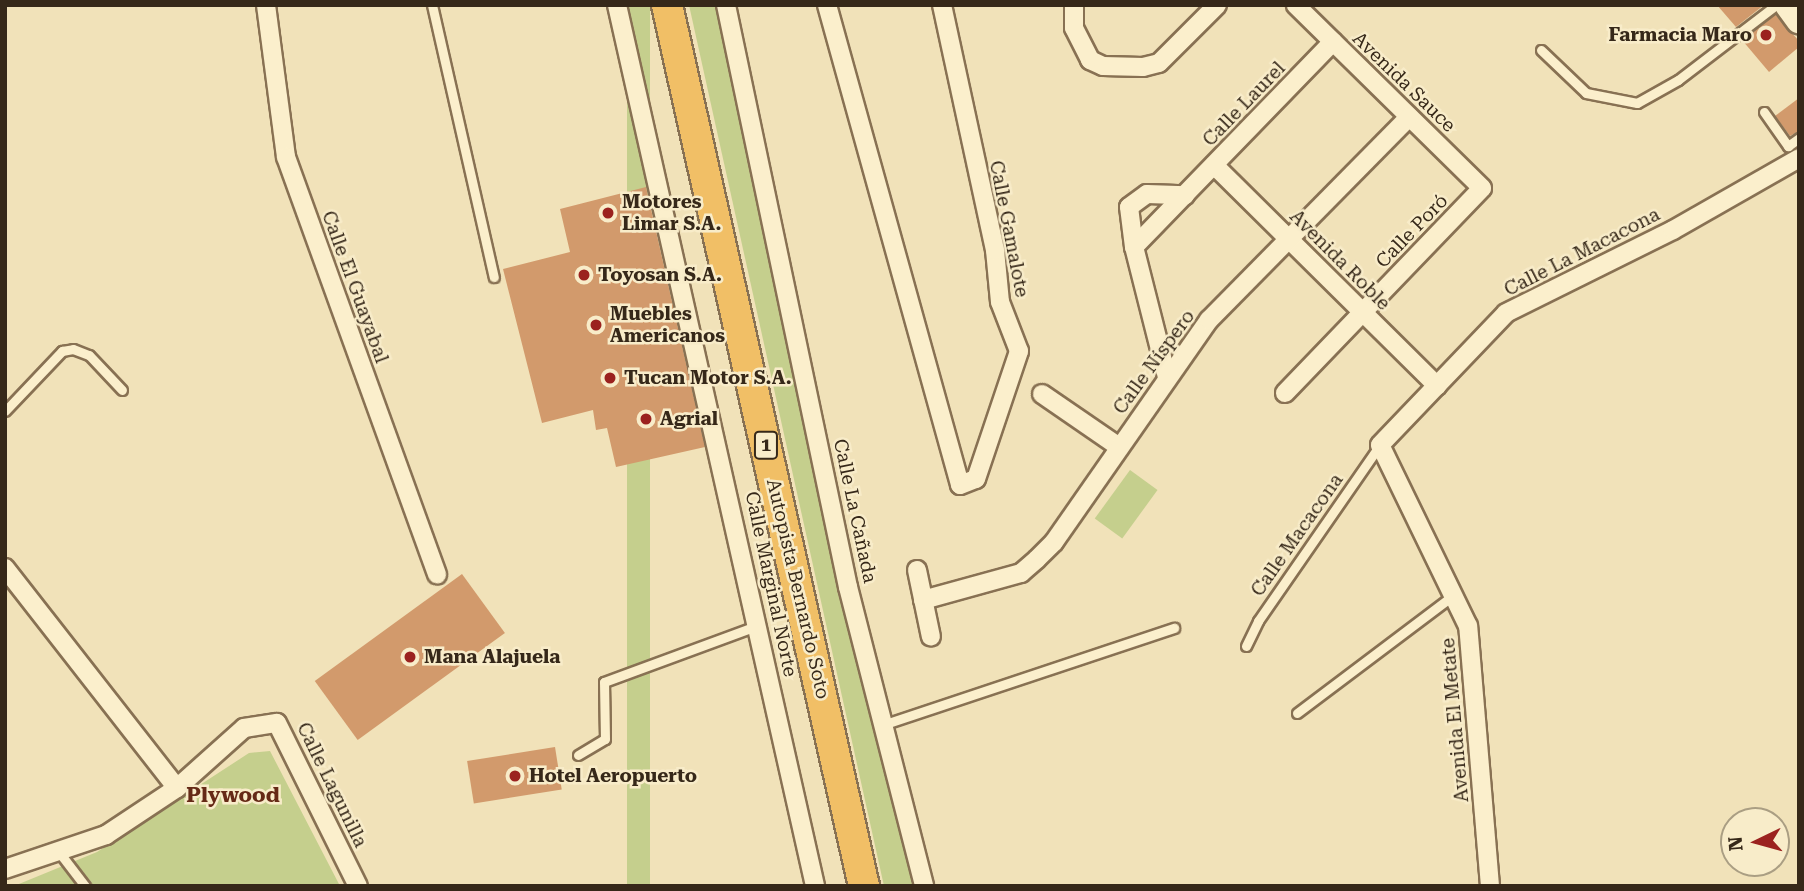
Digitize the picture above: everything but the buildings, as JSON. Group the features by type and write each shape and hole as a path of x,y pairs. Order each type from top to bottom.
{"highway":[{"name":"Autopista Bernardo Soto","path":"667,5 864,886"}],"main road":[{"path":"1788,5 1799,20"}],"street":[{"name":"Calle El Guayabal","path":"266,5 286,156 437,575"},
{"name":"Calle Marginal Norte","path":"618,5 759,625 815,886"},
{"name":"Calle La Cañada","path":"726,5 848,587 924,886"},
{"name":"Calle Gamalote","path":"827,5 960,485 976,479 1019,351 1000,302 995,250 942,5"},
{"path":"1074,5 1074,28 1090,61 1103,66 1143,67 1159,63 1217,5"},
{"name":"Avenida Sauce","path":"1296,5 1482,188"},
{"name":"Calle Laurel","path":"1134,247 1333,42"},
{"name":"Calle Níspero","path":"923,600 1021,573 1054,542 1209,320 1409,117"},
{"name":"Calle La Macacona","path":"1380,445 1506,313 1672,230 1799,158"},
{"name":"Avenida Roble","path":"1214,165 1437,386"},
{"name":"Calle Poró","path":"1285,393 1482,188"},
{"path":"1167,377 1128,218 1135,198 1166,192 1185,195"},
{"path":"1042,394 1119,447"},
{"name":"Avenida El Metate","path":"1380,445 1456,594 1468,626 1490,886"},
{"path":"5,568 177,788"},
{"path":"917,570 931,637"},
{"name":"Calle Lagunilla","path":"5,869 106,835 177,788 244,728 277,723 358,886"}],"lane":[{"path":"432,5 494,277"},
{"path":"1541,50 1586,93 1637,103 1678,80 1776,5"},
{"path":"1764,112 1788,146 1799,138"},
{"path":"5,411 62,351 73,349 89,355 122,390"},
{"name":"Calle Macacona","path":"1245,646 1258,621 1380,445"},
{"path":"1297,713 1456,594"},
{"path":"578,755 605,739 604,682 759,625"},
{"path":"882,725 1174,628"},
{"path":"59,852 85,886"}],"green space":[{"path":"627,5 650,5 650,886 627,886"},
{"path":"689,5 720,5 920,886 884,886"},
{"path":"1130,470 1158,490 1122,539 1095,519"},
{"path":"270,751 340,886 14,886 97,852 249,753"}],"place":[{"name":"Farmacia Maro","path":"1766,35"},
{"name":"Motores Limar S.A.","path":"608,213"},
{"name":"Toyosan S.A.","path":"584,275"},
{"name":"Muebles Americanos","path":"596,325"},
{"name":"Tucan Motor S.A.","path":"610,378"},
{"name":"Agrial","path":"646,419"},
{"name":"Mana Alajuela","path":"410,657"},
{"name":"Hotel Aeropuerto","path":"515,776"}],"district":[{"name":"Plywood","path":"233,795"}]}
